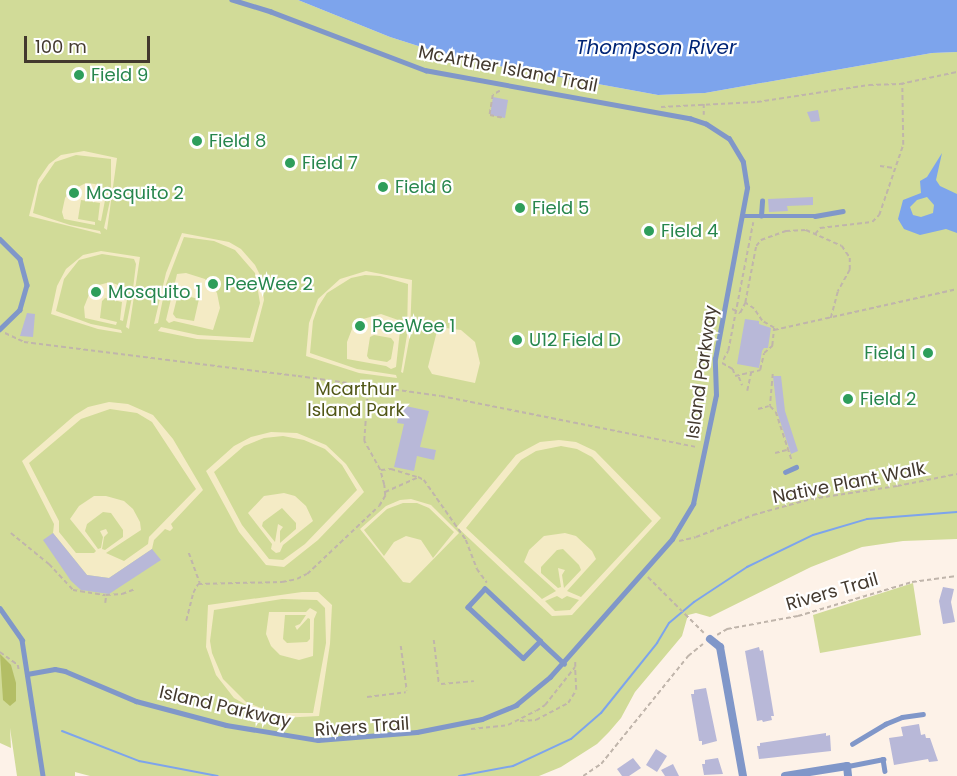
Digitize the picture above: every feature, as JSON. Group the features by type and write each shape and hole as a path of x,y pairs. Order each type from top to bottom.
{"street":[{"path":"710,639 720,646 743,776"},
{"path":"785,776 847,766 848,776"}],"lane":[{"name":"Island Parkway","path":"27,674 55,669 65,671 136,701 270,734 318,740 417,732 482,719 507,710 566,664 672,539 693,504 716,394 714,369 747,188 745,169 734,144 714,128 691,119 417,69 271,12 232,0"},
{"path":"762,201 762,216"},
{"path":"742,216 815,216 843,211"},
{"path":"0,239 12,248 20,259 27,285 20,310 1,328"},
{"path":"784,472 795,468"},
{"path":"540,641 523,658 468,607 485,589 566,664"},
{"path":"0,608 22,640 43,776"},
{"path":"852,744 885,724 902,717 922,714"},
{"path":"847,766 883,759 885,771"}],"path":[{"path":"657,108 757,102 869,85 902,84 957,72"},
{"path":"815,234 820,228 829,225 872,222 879,215 903,145 902,84"},
{"path":"504,86 493,95 490,115 504,118"},
{"path":"880,166 894,168"},
{"path":"725,305 738,314 745,303 756,246 761,240 796,230 806,230 843,246 848,250 852,263 848,277 838,292 831,319"},
{"path":"774,330 957,289"},
{"path":"745,303 774,330"},
{"path":"1,328 12,338 24,342 441,396 704,449"},
{"path":"738,376 760,370 764,353 772,346 774,330"},
{"path":"722,363 733,369 734,376 738,376 742,385"},
{"path":"747,391 751,371"},
{"path":"770,406 773,374"},
{"path":"186,621 193,593 201,584 282,582 297,579 307,573 379,506 385,492 380,470 364,441 368,385"},
{"path":"758,409 770,406"},
{"path":"770,406 776,412 795,468"},
{"path":"776,453 788,450"},
{"path":"380,470 391,469 418,477 429,485 445,513 466,540 477,569 488,582 485,589"},
{"name":"Native Plant Walk","path":"677,540 694,538 753,515 811,499 957,474"},
{"path":"385,492 418,477"},
{"path":"11,533 49,564 74,590 106,595 127,593 135,589"},
{"path":"189,553 201,584"},
{"path":"643,581 648,576 710,639"},
{"name":"Rivers Trail","path":"583,776 601,764 688,656 728,629 798,616 912,582 957,576"},
{"path":"105,603 106,595"},
{"path":"434,640 440,684 474,681"},
{"path":"367,697 407,691 401,646"},
{"path":"0,652 18,665 23,681 28,680"},
{"path":"485,724 466,729 536,720 568,703 576,690 574,659 566,664"},
{"path":"518,721 545,705 575,668"},
{"path":"556,680 561,685"},
{"path":"511,714 518,721"}],"green space":[{"name":"Mcarthur Island Park","path":"0,0 298,0 390,37 456,58 658,95 705,93 932,53 957,52 957,539 903,541 862,547 811,567 710,617 696,613 688,615 682,636 635,692 621,718 609,732 597,744 561,767 539,776 90,776 75,772 75,776 17,776 10,728 11,748 0,743"},
{"path":"913,583 921,635 820,653 813,615"},
{"path":"0,654 11,665 16,683 16,701 10,706 3,700"}],"sand":[{"path":"84,151 117,158 107,230 104,228 111,196 111,159 76,155 55,162 39,185 33,213 70,225 100,231 101,234 29,216 38,180 49,164 61,155"},
{"path":"86,183 95,184 107,190 101,221 98,220 100,203 81,200 78,219 95,222 95,225 64,219 62,212 65,198 70,191"},
{"path":"182,233 229,242 241,249 255,265 261,277 264,300 253,342 197,339 158,331 161,327 198,335 250,338 260,303 255,273 235,250 214,241 184,237 166,284 158,323 154,324 166,273"},
{"path":"101,251 140,257 129,329 126,327 136,264 134,259 102,254 79,260 64,279 56,311 91,324 121,330 122,333 98,329 51,314 57,286 66,269 83,255"},
{"path":"366,271 412,280 410,335 403,373 401,372 407,335 408,284 380,276 365,275 351,278 327,293 313,321 310,353 357,369 396,375 397,378 359,373 306,356 309,323 318,299 340,279"},
{"path":"186,273 205,279 217,293 220,308 213,330 174,321 169,323 166,320 177,274","holes":["178,294 199,299 194,321 176,318 173,314"]},
{"path":"110,282 129,289 123,321 120,320 122,302 105,298 102,301 100,318 117,322 116,325 85,318 84,307 90,292 99,285"},
{"path":"381,314 401,321 396,367 391,369 386,366 347,359 347,342 352,329 363,319","holes":["374,335 391,338 394,342 391,359 387,362 369,359 367,356 370,337"]},
{"path":"438,327 461,330 475,342 480,363 475,383 432,374 428,367"},
{"path":"109,402 128,404 153,415 173,439 203,490 171,524 173,528 170,531 165,529 154,540 152,549 109,578 87,575 53,533 54,524 22,461 75,415 88,407","holes":["110,409 137,413 152,422 196,489 149,537 148,544 124,561 106,553 141,530 140,522 133,509 124,501 106,496 94,496 79,506 70,519 96,551 76,553 59,532 59,521 29,463 81,419","103,512 111,513 123,530 123,537 105,550 102,549 104,537 108,533 106,529 100,531 103,537 101,548 98,549 85,531 87,524"]},
{"path":"271,432 297,433 326,445 346,464 364,492 318,540 284,567 266,565 239,532 206,471 234,446 251,437","holes":["283,436 304,440 325,449 342,465 357,490 305,544 283,560 269,559 242,525 214,472 244,446 264,438"]},
{"path":"559,440 576,442 595,451 661,518 572,615 552,616 457,527 516,455 540,442","holes":["561,446 577,449 592,457 652,521 581,597 567,591 596,559 592,551 576,536 565,533 544,536 529,550 524,562 556,591 542,599 466,528 521,460 536,451","563,549 581,570 564,588 562,575 565,570 558,568 561,587 558,588 541,573 541,567 557,550","557,596 562,599 567,596 579,600 570,610 555,611 545,601"]},
{"path":"284,493 295,496 306,506 313,521 283,545 280,552 276,553 271,549 272,544 248,513 264,496","holes":["282,508 296,523 296,529 280,543 280,531 283,527 278,524 275,542 262,526 263,522"]},
{"path":"411,499 431,505 459,533 410,583 403,582 360,529 386,506 400,500","holes":["403,503 417,503 429,508 454,532 433,558 421,540 406,536 394,542 384,556 364,530 387,509"]},
{"path":"302,592 318,592 332,605 330,644 319,716 281,718 266,716 234,698 216,675 206,647 208,605","holes":["282,599 317,600 325,608 326,643 313,713 274,713 246,702 223,679 212,653 210,641 214,610"]},
{"path":"310,608 317,612 314,619 313,656 299,660 280,655 271,646 266,634 269,612 306,612","holes":["285,615 306,615 300,624 295,626 297,630 308,618 310,619 310,639 307,642 287,643 283,639"]}],"water":[{"name":"Thompson River","path":"298,0 957,0 957,52 932,53 705,93 658,95 456,58 390,37"},
{"path":"942,153 936,180 940,186 957,194 957,233 946,229 920,235 904,229 898,219 903,200 921,193 920,181 927,177","holes":["927,197 934,205 933,213 921,217 913,215 910,207 917,200"]}],"building":[{"path":"493,97 508,100 505,118 490,115"},
{"path":"818,110 820,121 811,122 807,112"},
{"path":"813,197 813,205 787,206 788,211 769,212 768,199"},
{"path":"27,313 35,314 33,337 20,336"},
{"path":"745,319 759,321 759,324 771,328 768,348 762,351 759,368 737,364"},
{"path":"773,376 781,376 785,411 798,451 791,454 777,412"},
{"path":"401,405 429,411 420,447 436,450 434,460 417,456 414,471 394,467 404,424 397,423"},
{"path":"53,533 87,575 109,578 152,549 161,560 109,594 81,590 71,581 43,540"},
{"path":"943,587 954,589 951,602 955,622 943,624 939,601"},
{"path":"759,647 760,651 763,650 774,716 771,716 772,720 763,722 762,720 757,721 745,651"},
{"path":"706,688 717,741 702,745 702,741 699,741 691,694 694,694 694,690"},
{"path":"919,724 921,735 925,734 926,738 930,738 938,761 929,762 928,759 894,765 889,738 903,736 901,727"},
{"path":"826,733 826,736 830,735 831,751 759,759 757,746 760,746 760,743"},
{"path":"656,749 667,756 657,772 646,765"},
{"path":"633,758 641,768 629,776 622,776 617,769"},
{"path":"718,758 723,774 704,775 702,764 705,764 705,760"},
{"path":"673,764 679,776 665,776 661,770"}],"waterway":[{"path":"459,776 513,766 571,739 601,713 657,643 669,623 694,602 747,567 813,535 867,519 957,512"},
{"path":"62,731 139,761 218,776"}],"place":[{"name":"Field 9","path":"79,75"},
{"name":"Field 8","path":"197,141"},
{"name":"Field 7","path":"290,163"},
{"name":"Field 6","path":"383,187"},
{"name":"Mosquito 2","path":"74,193"},
{"name":"Field 5","path":"520,208"},
{"name":"Field 4","path":"649,231"},
{"name":"PeeWee 2","path":"213,284"},
{"name":"Mosquito 1","path":"96,292"},
{"name":"PeeWee 1","path":"360,326"},
{"name":"U12 Field D","path":"517,340"},
{"name":"Field 1","path":"928,353"},
{"name":"Field 2","path":"848,399"}]}
